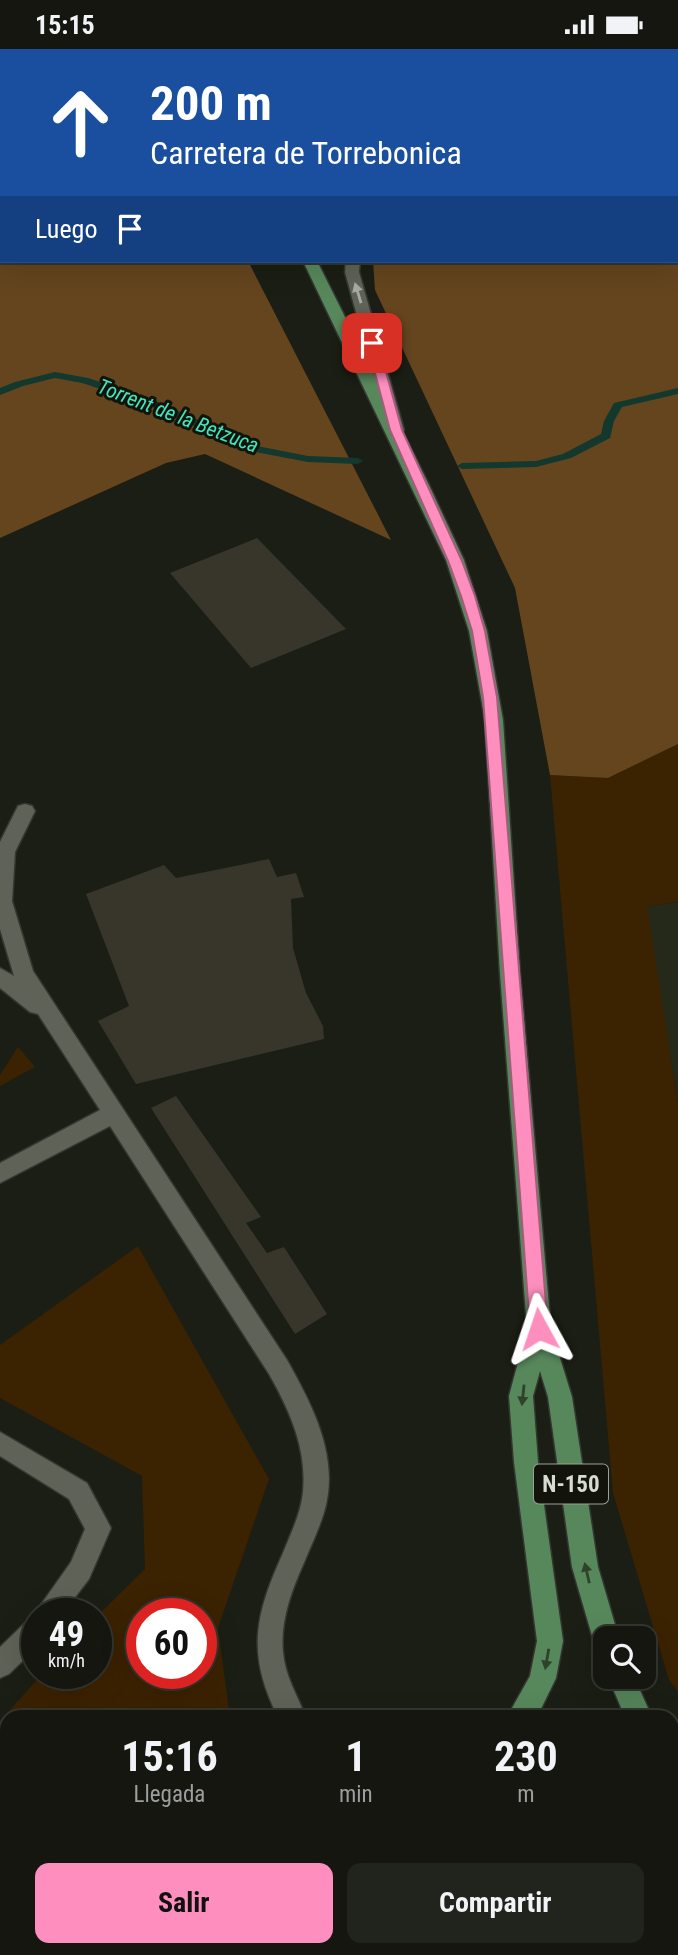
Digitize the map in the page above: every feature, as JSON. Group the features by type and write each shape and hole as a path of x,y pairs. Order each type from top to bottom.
{"main road":[{"name":"N-150","path":"311,263 396,430 455,561 478,631 494,720 510,974 539,1329 560,1397 585,1567 602,1626"},
{"name":"N-150","path":"525,1710 543,1678 550,1641 526,1462 521,1396 539,1329"},
{"path":"626,1689 636,1710"}],"street":[{"path":"353,263 352,272 396,430"},
{"path":"25,811 5,852 2,901 23,972 278,1367 303,1411 315,1452 316,1490 303,1534 280,1588 268,1637 268,1655 274,1676 290,1710"},
{"path":"0,976 50,1016"},
{"path":"0,1174 113,1114"},
{"path":"0,1443 78,1491 99,1528 80,1570 59,1598"},
{"path":"0,1665 21,1645"}],"shaded area":[{"path":"0,263 249,263 391,540 205,454 166,463 0,538"},
{"path":"373,263 678,263 678,744 608,778 550,775 515,588 375,290"},
{"path":"678,744 678,902 647,906 678,1104 678,1691 669,1680 656,1637 656,1626 653,1626 613,1493 550,775 608,778"},
{"path":"678,902 678,1104 646,906"},
{"path":"18,1047 35,1067 0,1086 0,1075"},
{"path":"138,1246 269,1479 218,1628 229,1710 10,1710 29,1689 112,1689 112,1601 145,1569 142,1476 0,1398 0,1345"}],"building":[{"path":"257,538 346,629 251,668 170,573"},
{"path":"269,859 277,877 296,873 304,897 291,899 293,948 306,993 323,1026 324,1039 136,1084 98,1021 129,1006 86,894 164,865 176,878"},
{"path":"176,1096 261,1217 246,1223 267,1253 284,1247 327,1314 295,1334 151,1108"}],"waterway":[{"name":"Torrent de la Betzuca","path":"0,392 55,375 84,380 145,400 254,449 308,459 358,461"},
{"name":"Torrent de la Betzuca","path":"462,466 536,464 567,456 606,436 609,421 618,405 678,391"}],"route":[{"path":"372,343 396,430 468,596 478,631 494,720 510,974 539,1329"}]}
